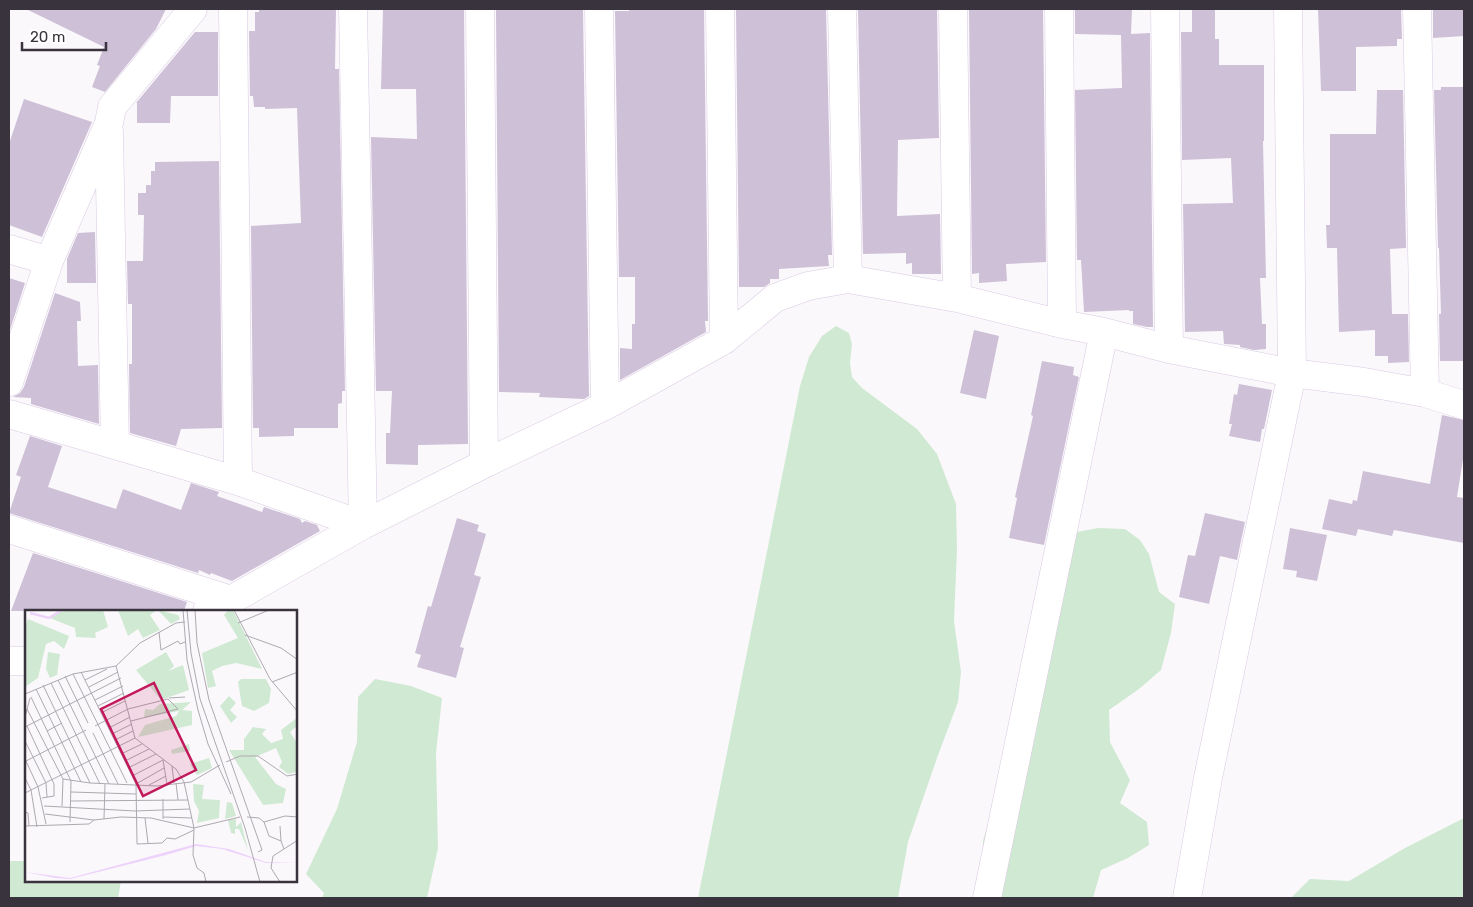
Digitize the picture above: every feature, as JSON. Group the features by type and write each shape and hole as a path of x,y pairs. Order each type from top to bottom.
{"street":[{"path":"115,444 109,123 112,107 193,9"},
{"path":"233,9 238,481"},
{"path":"353,9 363,525"},
{"path":"480,9 484,464"},
{"path":"599,9 605,406"},
{"path":"720,9 724,340"},
{"path":"842,9 848,279"},
{"path":"953,9 958,298"},
{"path":"1059,9 1062,324"},
{"path":"1165,9 1169,349"},
{"path":"1187,898 1208,778 1292,372 1288,9"},
{"path":"1417,9 1425,393"},
{"path":"10,374 49,261 109,123"},
{"path":"9,249 49,261"},
{"path":"209,610 231,600 363,525 605,406 724,340 775,298 808,286 848,279 958,298 1169,349 1292,372 1425,393 1464,405"},
{"path":"987,898 1104,332"},
{"path":"9,414 238,481 363,525"},
{"path":"9,529 231,600"},
{"path":"9,661 25,661"}],"green space":[{"path":"836,326 849,333 852,344 850,363 852,377 862,388 917,429 937,454 956,504 957,549 954,621 961,672 958,702 908,842 898,898 698,898 800,386 809,357 822,336"},
{"path":"1098,528 1125,529 1140,540 1149,554 1159,592 1175,604 1171,633 1161,670 1139,689 1109,710 1110,742 1130,780 1120,803 1147,822 1149,845 1128,858 1101,870 1093,898 980,898 983,841 1072,533"},
{"path":"375,679 411,686 442,698 436,753 438,848 427,898 322,898 324,893 306,874 337,809 357,742 358,697"},
{"path":"1464,818 1464,898 1291,898 1310,879 1349,881 1405,848"},
{"path":"9,861 25,861 25,882 121,882 118,898 9,898"}],"building":[{"path":"26,9 166,9 156,29 105,92 92,87 100,66 97,65 104,47"},
{"path":"259,9 336,9 335,69 339,69 345,391 342,391 342,403 338,404 338,428 294,428 294,436 259,437 259,428 253,428 251,226 301,223 297,108 265,109 265,107 254,107 253,96 250,96 249,31 255,31 255,12 259,12"},
{"path":"383,9 464,9 468,444 418,445 418,465 386,464 386,433 390,433 392,391 376,391 371,137 417,139 416,89 381,89"},
{"path":"496,9 583,10 589,396 584,399 539,397 540,393 499,392"},
{"path":"629,9 704,9 708,321 705,321 706,332 620,380 620,348 632,349 632,324 635,324 635,277 619,277 615,11 629,11"},
{"path":"736,9 826,9 832,255 828,255 829,266 779,269 779,279 770,279 770,283 764,287 739,287"},
{"path":"858,9 937,9 939,138 898,140 897,216 940,214 941,274 912,274 912,263 906,264 906,253 863,254"},
{"path":"969,9 1043,9 1046,262 1006,264 1007,281 979,283 979,273 972,274"},
{"path":"1075,9 1132,9 1131,34 1150,33 1153,327 1133,324 1133,311 1129,310 1084,312 1081,260 1077,260 1075,90 1122,88 1121,35 1075,34"},
{"path":"1192,9 1215,9 1215,39 1219,39 1219,65 1264,65 1263,141 1266,278 1260,278 1262,324 1266,324 1266,349 1254,350 1240,347 1240,345 1224,344 1223,331 1185,332 1183,204 1233,203 1231,158 1182,160 1181,32 1192,32"},
{"path":"1318,9 1401,9 1402,39 1397,39 1397,46 1356,47 1356,91 1321,91"},
{"path":"1433,9 1464,9 1464,36 1433,38"},
{"path":"195,32 218,32 218,96 171,96 170,123 137,123 136,103"},
{"path":"1441,87 1464,87 1464,361 1440,361 1439,314 1441,314 1434,90 1441,90"},
{"path":"1377,90 1403,90 1406,248 1390,249 1392,314 1408,314 1409,362 1388,363 1388,356 1375,356 1375,330 1339,332 1337,248 1327,248 1326,225 1330,225 1330,134 1376,134"},
{"path":"24,99 92,122 42,237 9,225 9,144"},
{"path":"219,161 222,428 181,429 176,446 130,433 129,364 132,364 132,304 128,304 127,261 143,261 144,215 138,215 138,193 146,193 146,185 151,185 151,171 155,171 155,162"},
{"path":"95,232 96,283 67,283 67,259 78,233"},
{"path":"9,278 25,283 9,333"},
{"path":"55,293 80,302 81,321 77,321 78,366 98,365 99,424 31,404 31,398 13,397 20,393 24,387"},
{"path":"974,330 999,336 986,399 960,393"},
{"path":"1042,361 1074,367 1073,375 1079,377 1044,545 1009,538 1017,498 1015,497 1033,416 1031,415"},
{"path":"1239,384 1272,390 1260,442 1229,436 1232,424 1229,424 1234,394 1237,395"},
{"path":"1442,415 1464,420 1464,453 1457,497 1464,498 1464,543 1394,530 1392,536 1358,529 1356,536 1322,529 1329,499 1352,504 1353,500 1357,501 1363,471 1430,484"},
{"path":"30,436 62,446 48,487 116,509 123,489 181,510 191,483 219,492 217,496 262,512 264,507 300,519 302,523 305,521 317,525 320,531 232,581 199,570 198,573 9,513 21,477 16,475"},
{"path":"1205,513 1245,522 1237,560 1220,556 1209,604 1179,597 1188,555 1195,556"},
{"path":"457,518 479,525 477,531 486,534 474,575 481,577 460,647 464,648 456,678 417,667 421,655 415,653 428,606 431,607"},
{"path":"1290,528 1327,535 1317,581 1296,577 1297,571 1283,569"},
{"path":"33,553 187,602 184,610 11,611"}]}
